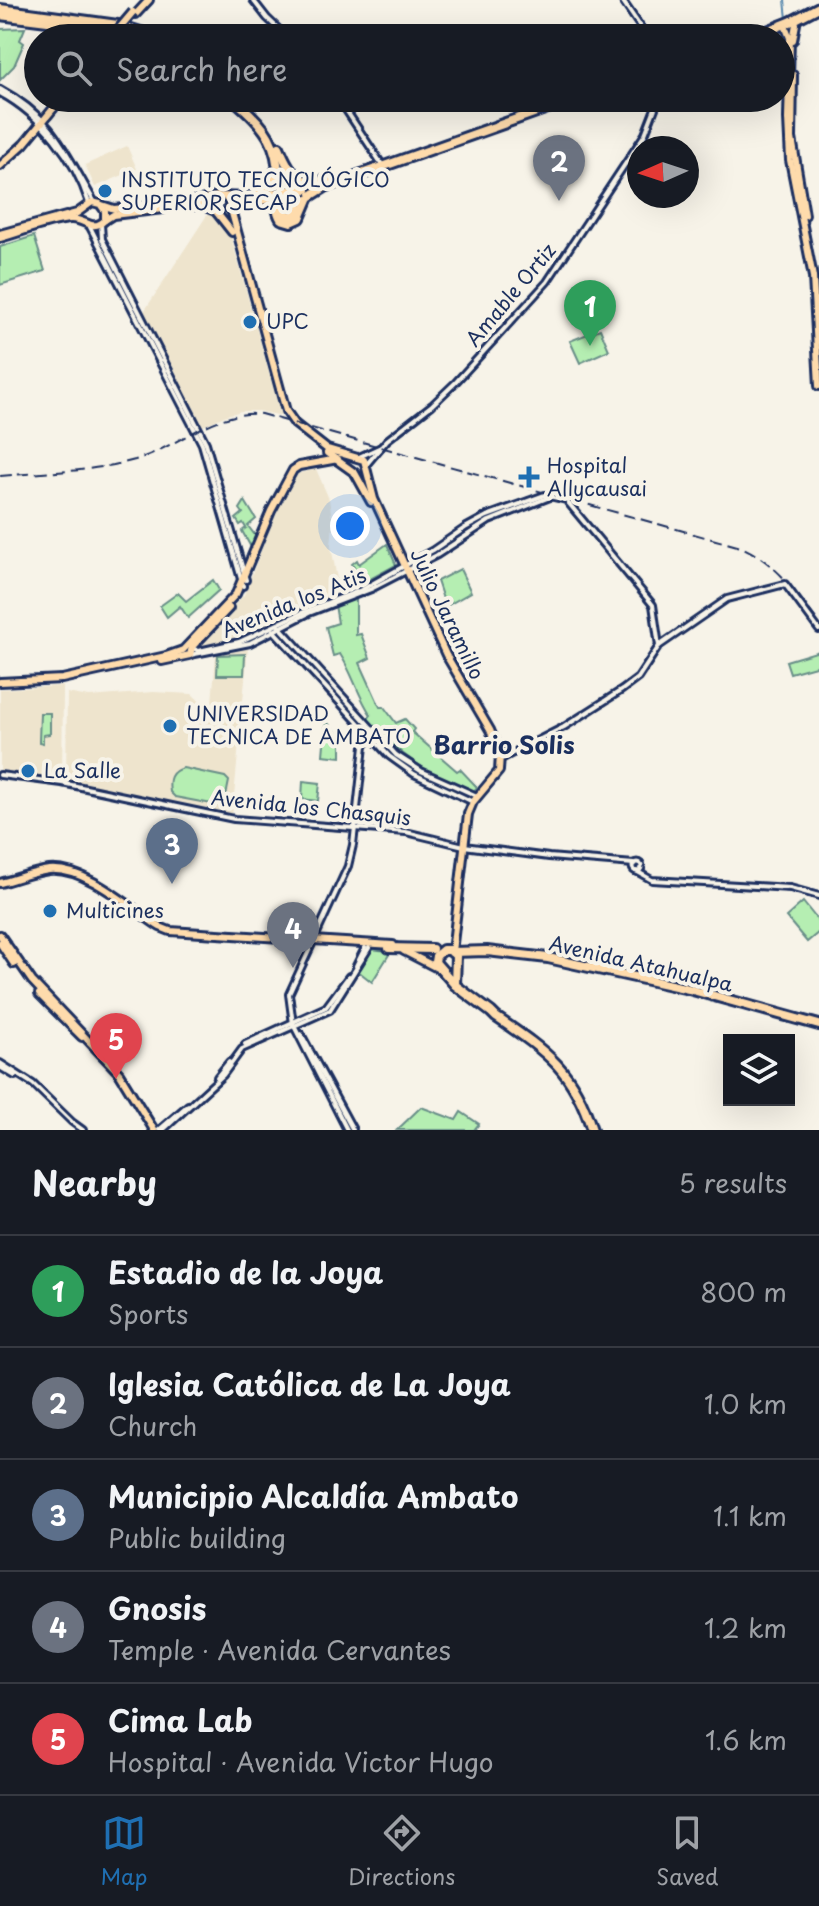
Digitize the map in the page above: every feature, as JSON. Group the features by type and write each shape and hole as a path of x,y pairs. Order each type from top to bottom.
{"highway":[{"path":"0,9 111,24"},
{"path":"796,24 819,9"},
{"path":"785,24 819,9"},
{"path":"0,15 71,24"},
{"path":"247,112 261,125 276,150 279,170 276,209 281,219 291,222 297,220 309,197 326,184 523,112"},
{"path":"255,112 264,120 291,173 300,179 326,184 535,112"},
{"path":"251,197 263,192 274,180 274,157 261,125"},
{"path":"271,198 291,198 299,208 297,213 286,215 281,206 282,152"},
{"path":"389,947 432,949"},
{"path":"481,953 540,960"},
{"path":"439,969 449,971 452,954"},
{"path":"452,954 436,956 439,969 455,985 560,1066 584,1103 592,1130"},
{"path":"452,954 455,985"},
{"name":"Avenida Atahualpa","path":"452,954 540,960 689,989 819,1027"}],"main road":[{"path":"125,24 147,0"},
{"path":"795,31 796,24"},
{"path":"0,164 49,112"},
{"path":"790,112 790,160 813,277 819,386"},
{"path":"792,112 792,138 812,246 819,311"},
{"path":"0,236 67,219 86,223 103,222 113,215 128,212 203,206 223,213 228,207 326,184"},
{"path":"94,203 114,209 221,195 271,198"},
{"path":"225,197 286,411 295,424 327,449 354,458 351,461 353,471"},
{"path":"214,198 211,206 231,228 234,236 282,409 297,429 338,461 361,473 366,467"},
{"path":"0,236 82,211 94,203"},
{"path":"94,203 105,211 103,222"},
{"path":"82,211 86,223"},
{"name":"Avenida los Atis","path":"0,684 62,679 188,650 223,615 243,582 291,476 299,469 354,458"},
{"name":"Julio Jaramillo","path":"354,458 364,460 374,499 404,569"},
{"name":"Julio Jaramillo","path":"353,471 364,487 450,669 486,727 500,763"},
{"path":"452,954 462,846 473,798 500,763"},
{"name":"Avenida Atahualpa","path":"0,886 48,870 72,872 170,931 367,948 389,947 413,954 439,969"},
{"path":"0,935 32,981 119,1073 157,1130"},
{"path":"0,943 29,984 88,1042 157,1130"},
{"name":"Avenida Atahualpa","path":"314,944 389,947 452,954"}],"street":[{"path":"253,0 273,24"},
{"path":"622,0 638,24"},
{"path":"0,91 24,108"},
{"path":"30,112 42,120 68,152 94,203"},
{"path":"347,112 381,163"},
{"name":"Amable Ortiz","path":"366,467 381,447 455,383 547,282 645,134 654,112"},
{"path":"103,222 106,247 206,443 243,582"},
{"path":"86,223 94,230 202,444 243,582"},
{"name":"Amable Ortiz","path":"354,458 381,447"},
{"name":"Avenida los Atis","path":"188,650 238,647 308,610 437,555 489,521 548,496 566,500 653,605 659,646"},
{"path":"500,763 574,722 622,690 638,678 659,646 727,599 785,584 819,630"},
{"path":"279,626 396,755 473,798"},
{"path":"273,630 389,756 409,771 473,798"},
{"path":"350,1130 337,1115 295,1024 289,994 348,866 364,746 370,738"},
{"name":"Avenida los Chasquis","path":"0,775 62,783 234,819 406,832 462,846 635,868 638,862 648,879"},
{"path":"635,868 648,879 790,888 819,896"},
{"path":"759,886 761,893"},
{"path":"157,1130 223,1075 242,1049 326,1007 367,948"},
{"path":"0,1065 32,1086 81,1130"}],"shaded area":[{"path":"127,146 137,169 95,187 85,165"},
{"path":"209,212 229,229 272,383 275,383 287,417 241,411 201,427 143,313"},
{"path":"316,469 329,499 333,524 331,546 339,590 318,604 236,641 199,649 198,646 244,595 274,517 296,474"},
{"path":"248,647 232,818 66,783 67,693 89,697 153,692 192,694 203,704 207,715 211,715 216,654"},
{"path":"63,686 62,782 0,775 0,689"}],"green space":[{"path":"24,28 20,40 24,43 14,66 0,80 0,29"},
{"path":"34,236 45,271 0,285 0,247"},
{"path":"598,281 606,306 591,309 583,284"},
{"path":"600,329 609,350 580,363 570,341"},
{"path":"245,501 256,519 248,526 257,538 252,549 242,531 246,528 236,519 243,513 240,509"},
{"path":"387,544 396,565 363,583 352,564 357,560 359,564"},
{"path":"460,569 471,592 436,612 434,609 443,599 437,581"},
{"path":"213,580 219,590 188,618 180,606 167,617 160,606 178,593 186,601"},
{"path":"356,598 356,635 361,634 370,658 360,663 380,707 384,707 396,723 405,719 414,729 412,732 457,771 460,769 477,787 473,792 416,763 367,720 371,715 340,654 333,656 326,627 338,623 335,605"},
{"path":"819,651 819,665 790,673 786,661"},
{"path":"245,654 244,675 217,675 218,655"},
{"path":"40,713 50,713 50,734 43,735 43,743 39,742"},
{"path":"326,721 341,738 341,757 323,755"},
{"path":"183,768 225,777 229,781 225,801 217,805 175,797 170,792 170,780 175,771"},
{"path":"303,781 320,783 318,801 302,799"},
{"path":"803,902 819,922 819,932 807,942 786,917"},
{"path":"277,911 312,913 311,938 275,935"},
{"path":"369,949 390,953 372,982 358,971"},
{"path":"421,1107 456,1120 461,1112 479,1124 474,1130 397,1130"}],"waterway":[{"path":"785,0 787,19"}],"railway":[{"path":"0,476 119,464 151,454 212,423 244,414 261,414 741,547 775,570 819,623"}],"place":[{"name":"INSTITUTO TECNOLÓGICO SUPERIOR SECAP","path":"105,191"},
{"name":"Iglesia Católica de La Joya","path":"559,201"},
{"name":"UPC","path":"250,322"},
{"name":"Estadio de la Joya","path":"590,346"},
{"name":"Hospital Allycausai","path":"529,477"},
{"name":"UNIVERSIDAD TECNICA DE AMBATO","path":"170,726"},
{"name":"La Salle","path":"28,771"},
{"name":"Municipio Alcaldía Ambato","path":"172,884"},
{"name":"Multicines","path":"50,911"},
{"name":"Gnosis","path":"293,968"},
{"name":"Cima Lab","path":"116,1079"}],"district":[{"name":"Barrio Solis","path":"504,746"}]}
